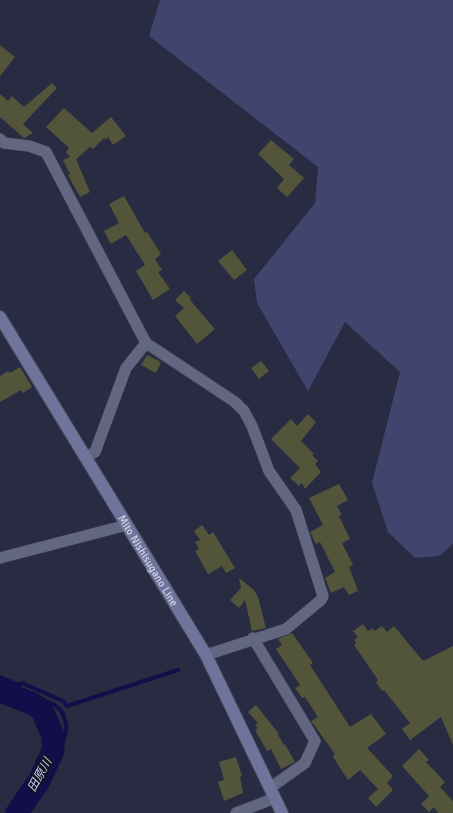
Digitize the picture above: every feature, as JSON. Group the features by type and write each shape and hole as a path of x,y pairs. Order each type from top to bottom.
{"main road":[{"name":"Mito Nishisugano Line","path":"0,317 206,655 282,813"}],"street":[{"path":"1,142 29,146 46,152 146,343 235,402 244,411 252,426 269,471 296,510 323,596 321,600 286,629 253,638 206,655"},
{"path":"86,457 95,452 126,368 146,343"},
{"path":"0,558 126,525"},
{"path":"236,813 273,793 305,763 315,741 253,638"}],"shaded area":[{"path":"160,0 453,0 453,544 439,556 415,558 388,532 372,483 400,372 345,322 308,391 257,303 254,279 315,203 318,167 149,36"}],"building":[{"path":"0,45 15,57 0,76"},
{"path":"52,83 57,88 23,124 33,133 24,138 0,117 0,94 8,101 12,96 24,107"},
{"path":"64,108 92,133 111,117 126,136 113,145 108,137 105,140 104,138 93,149 90,147 76,159 90,192 80,197 68,175 70,174 63,160 70,157 66,152 69,148 46,127"},
{"path":"271,140 294,159 289,165 304,178 287,197 277,188 284,179 258,154"},
{"path":"124,196 145,233 147,232 161,254 155,259 162,270 158,272 170,289 153,300 136,271 145,265 126,235 111,244 104,231 119,223 109,204"},
{"path":"232,250 247,270 234,280 218,261"},
{"path":"184,291 215,329 197,344 175,316 184,308 175,300"},
{"path":"147,355 161,362 156,373 141,365"},
{"path":"261,361 269,371 259,379 251,368"},
{"path":"20,367 32,387 23,393 21,390 0,402 0,376 8,371 10,373"},
{"path":"308,414 316,422 301,441 314,454 312,455 318,461 315,464 321,472 305,489 302,483 299,486 290,478 300,468 271,439 291,419 297,426"},
{"path":"339,484 348,500 337,506 342,515 339,516 350,539 342,543 353,565 349,567 358,591 349,595 344,587 331,593 325,578 335,572 320,542 316,544 310,532 323,525 309,498"},
{"path":"202,525 209,535 213,532 235,568 226,573 222,566 208,574 195,551 199,549 195,542 200,540 194,531"},
{"path":"239,578 254,590 258,597 266,628 252,631 245,600 239,608 230,600 241,588"},
{"path":"363,624 368,631 373,628 375,631 382,626 387,632 394,626 423,661 453,646 453,745 441,717 410,740 402,729 410,723 384,690 382,691 376,682 378,680 354,645 356,643 354,640 358,637 353,631"},
{"path":"292,633 313,663 310,665 350,727 371,714 386,734 367,748 393,776 387,783 393,790 376,807 368,798 378,789 360,770 348,780 333,757 335,754 311,721 318,717 305,697 302,698 295,688 300,685 276,649 282,645 278,639"},
{"path":"256,705 279,734 278,735 295,762 281,769 271,749 267,751 255,730 258,728 255,725 258,723 248,712"},
{"path":"419,749 429,760 426,762 445,782 440,787 453,801 453,813 438,813 434,807 429,812 421,804 429,796 402,766"},
{"path":"236,757 242,776 240,777 243,793 224,801 218,782 224,780 219,762"}],"waterway":[{"path":"0,677 19,685 22,683 63,701 67,706 178,670"},
{"name":"田原川","path":"0,691 31,703 42,710 53,736 53,751 39,781 17,813"},
{"path":"22,699 42,700 49,702 59,708 63,714 66,728 65,735 59,747 53,751"}]}
